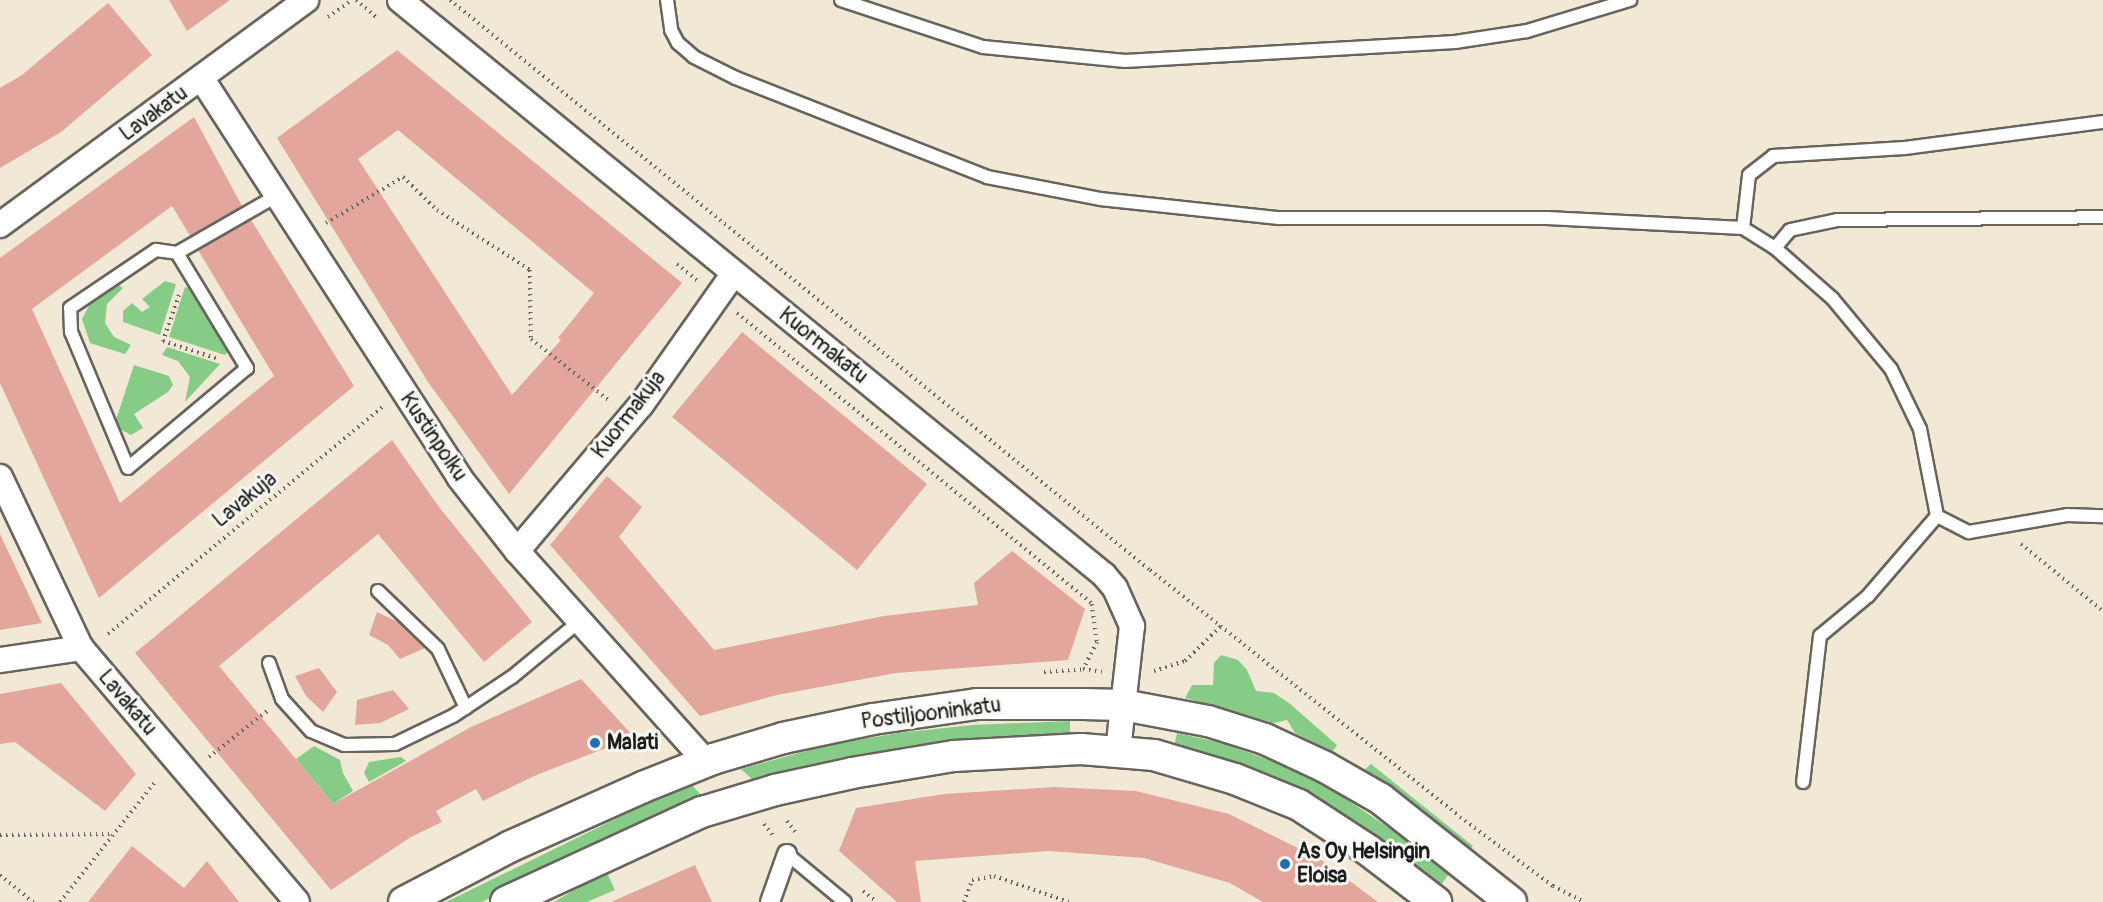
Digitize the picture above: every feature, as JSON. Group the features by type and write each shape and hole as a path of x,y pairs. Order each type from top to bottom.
{"street":[{"name":"Lavakatu","path":"0,225 202,79 306,0"},
{"name":"Kuormakatu","path":"400,0 1104,575 1115,588 1132,626 1118,750"},
{"name":"Kustinpolku","path":"202,79 459,477 517,551 706,762"},
{"name":"Kuormakuja","path":"517,551 630,418 734,273"},
{"name":"Lavakatu","path":"0,477 81,648 297,902"},
{"path":"0,660 81,648"},
{"name":"Postiljooninkatu","path":"404,902 509,847 706,762 783,738 839,726 977,704 1123,705 1209,721 1265,739 1325,767 1381,799 1504,900"},
{"path":"506,902 702,812 775,790 852,773 954,756 1118,750 1224,776 1299,805 1368,850 1436,902"},
{"path":"770,902 787,854"}],"lane":[{"path":"667,0 671,30 678,43 694,57 736,78 987,177 1100,199 1279,218 1547,218 1743,228 1775,248 1832,298 1891,369 1920,429 1937,516"},
{"path":"841,0 983,46 1125,61 1455,42 1527,31 1630,0"},
{"path":"1743,228 1749,175 1773,156 1905,148 2103,122"},
{"path":"177,254 247,368 128,468 71,332 70,308 156,250 177,254 276,196"},
{"path":"1775,248 1790,230 1838,220 2103,218"},
{"path":"1937,516 1969,532 2067,515 2103,516"},
{"path":"1803,782 1820,636 1868,596 1937,516"},
{"path":"378,591 438,649 466,708"},
{"path":"269,663 282,699 311,731 344,745 362,747 395,744 466,708 512,677 580,621"},
{"path":"787,854 844,902"}],"path":[{"path":"356,0 386,24"},
{"path":"450,0 1123,548 1460,817 1553,886 1585,902"},
{"path":"303,237 403,177 437,210 531,270 531,339 630,418"},
{"path":"670,258 1092,604 1097,642 1083,669"},
{"path":"187,268 163,341 247,368"},
{"name":"Lavakuja","path":"108,634 402,392"},
{"path":"2000,527 2103,611"},
{"path":"208,757 282,699"},
{"path":"60,902 156,781"},
{"path":"0,835 115,834"},
{"path":"0,875 33,902"},
{"path":"963,902 972,880 994,876 1070,902"}],"green space":[{"path":"165,281 176,284 160,335 123,322 123,311 132,303 142,312 150,307 142,299"},
{"path":"117,284 123,288 107,304 105,323 114,337 131,345 125,354 90,343 82,319 91,302"},
{"path":"185,287 190,288 228,352 225,355 169,337"},
{"path":"167,347 220,364 185,402 190,377 178,361 162,355"},
{"path":"134,365 169,376 173,385 168,392 134,414 143,428 131,435 114,426"},
{"path":"1221,655 1238,660 1247,670 1256,691 1274,693 1289,703 1337,745 1332,752 1295,733 1287,720 1274,723 1185,698 1192,685 1213,685 1214,663"},
{"path":"1070,721 1070,736 904,747 753,780 741,769 824,746 898,733 972,725"},
{"path":"1177,733 1222,743 1275,762 1336,792 1399,835 1449,874 1440,886 1358,822 1274,778 1226,759 1174,747"},
{"path":"314,746 340,760 343,773 353,791 333,804 296,759"},
{"path":"401,757 406,761 369,782 364,773 369,762"},
{"path":"1371,764 1473,846 1467,853 1362,772"},
{"path":"692,785 703,797 649,819 482,902 446,902 642,806"},
{"path":"606,871 615,890 587,902 554,902"}],"building":[{"path":"169,0 230,0 187,31"},
{"path":"108,3 152,55 61,132 0,168 0,88 22,75"},
{"path":"397,50 682,283 509,494 428,382 277,138","holes":["398,130 594,293 558,338 561,340 512,395 358,159"]},
{"path":"194,117 242,206 190,236 172,206 32,309 120,503 274,376 198,250 251,220 354,386 99,598 0,383 0,258"},
{"path":"742,332 927,484 857,570 672,417"},
{"path":"392,440 439,507 532,622 484,662 378,534 219,666 333,804 471,727 581,679 634,737 534,776 483,801 476,789 436,811 442,822 411,837 331,890 135,653"},
{"path":"607,476 642,507 619,537 714,650 884,616 978,605 974,583 1012,551 1085,609 1068,660 896,673 777,695 700,716 550,545"},
{"path":"0,534 42,623 0,630"},
{"path":"377,612 398,622 425,648 400,659 388,645 369,635"},
{"path":"319,668 337,692 323,712 306,696 295,676"},
{"path":"61,683 136,774 105,811 15,742 0,744 0,694"},
{"path":"393,690 409,709 380,723 355,725 357,700"},
{"path":"1053,787 1136,791 1229,814 1320,859 1378,902 1263,902 1230,883 1144,858 1049,851 915,861 921,902 897,902 839,851 856,808 944,794"},
{"path":"132,846 184,888 207,861 239,902 88,902"},
{"path":"695,865 712,902 611,902"}],"place":[{"name":"Malati","path":"595,743"},
{"name":"As Oy Helsingin Eloisa","path":"1285,864"}]}
